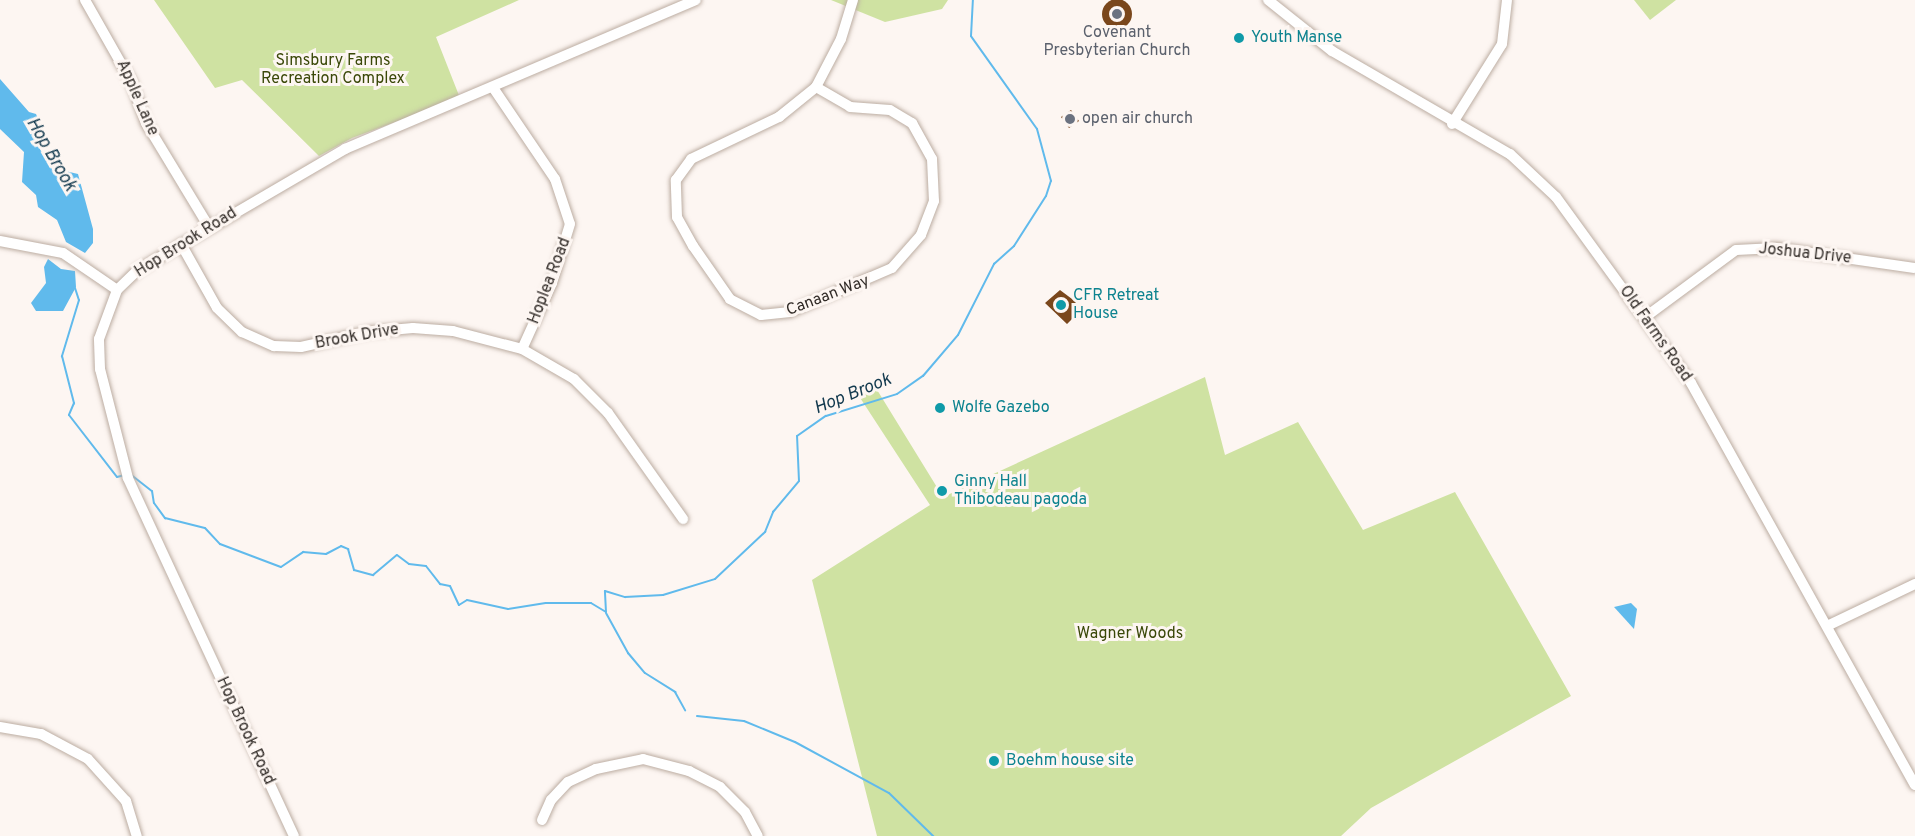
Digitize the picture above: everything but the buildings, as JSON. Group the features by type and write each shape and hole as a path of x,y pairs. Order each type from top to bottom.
{"street":[{"name":"Apple Lane","path":"85,0 131,81 146,123 209,227"},
{"name":"Hop Brook Road","path":"294,836 127,475 100,369 99,339 117,290 138,270 345,149 494,89 696,0"},
{"name":"Canaan Way","path":"816,87 850,107 890,110 912,123 932,159 934,201 921,235 892,268 790,312 761,315 730,299 693,246 677,217 676,180 691,159 779,117 816,87 842,39 854,0"},
{"name":"Old Farms Road","path":"1268,0 1332,51 1452,124 1510,154 1537,175 1690,383 1915,785"},
{"path":"1452,124 1502,44 1506,0"},
{"name":"Hoplea Road","path":"494,89 555,179 570,224 552,283 522,349"},
{"path":"0,241 63,253 117,290"},
{"name":"Brook Drive","path":"181,244 217,308 242,332 274,346 301,346 368,332 413,328 453,331 522,349 574,379 608,413 682,519"},
{"name":"Joshua Drive","path":"1644,318 1736,250 1776,248 1915,268"},
{"path":"1827,626 1915,584"},
{"path":"0,727 41,734 88,759 126,801 137,836"},
{"path":"543,820 550,800 568,782 596,769 643,759 689,771 720,788 745,812 758,836"}],"green space":[{"name":"Simsbury Farms Recreation Complex","path":"154,0 519,0 436,37 460,98 352,138 319,156 242,80 215,88"},
{"path":"831,0 948,0 942,9 885,22"},
{"path":"1634,0 1676,0 1650,20"},
{"name":"Wagner Woods","path":"1205,377 1225,455 1298,422 1363,530 1455,492 1571,696 1371,808 1341,836 877,836 812,580 930,505 855,390 871,380 943,497"}],"water":[{"path":"0,79 29,112 36,114 43,130 38,146 55,174 61,170 78,174 93,229 93,243 85,253 66,242 57,220 38,207 36,195 22,182 24,152 0,129"},
{"path":"48,259 61,269 75,271 76,287 63,311 36,311 31,303 46,283 44,267"},
{"path":"1631,603 1637,609 1634,629 1614,607"}],"waterway":[{"name":"Hop Brook","path":"130,474 152,491 154,503 165,518 205,528 220,544 281,567 303,552 326,554 341,546 348,549 354,570 373,575 397,555 409,564 426,566 440,584 450,586 459,605 467,600 508,609 546,603 591,603 606,612 605,591 625,597 663,595 715,579 765,532 773,512 799,481 797,436 826,416 897,394 923,376 958,335 994,264 1014,246 1046,196 1051,181 1037,129 971,36 973,0"},
{"name":"Hop Brook","path":"75,288 79,300 62,356 74,403 69,415 117,477 125,475"},
{"path":"606,613 628,653 645,673 675,692 685,710"},
{"path":"697,716 744,721 795,742 889,793 933,836"}],"place":[{"name":"Covenant Presbyterian Church","path":"1117,14"},
{"name":"Youth Manse","path":"1239,38"},
{"name":"open air church","path":"1070,119"},
{"name":"CFR Retreat House","path":"1061,305"},
{"name":"Wolfe Gazebo","path":"940,408"},
{"name":"Ginny Hall Thibodeau pagoda","path":"942,491"},
{"name":"Boehm house site","path":"994,761"}]}
